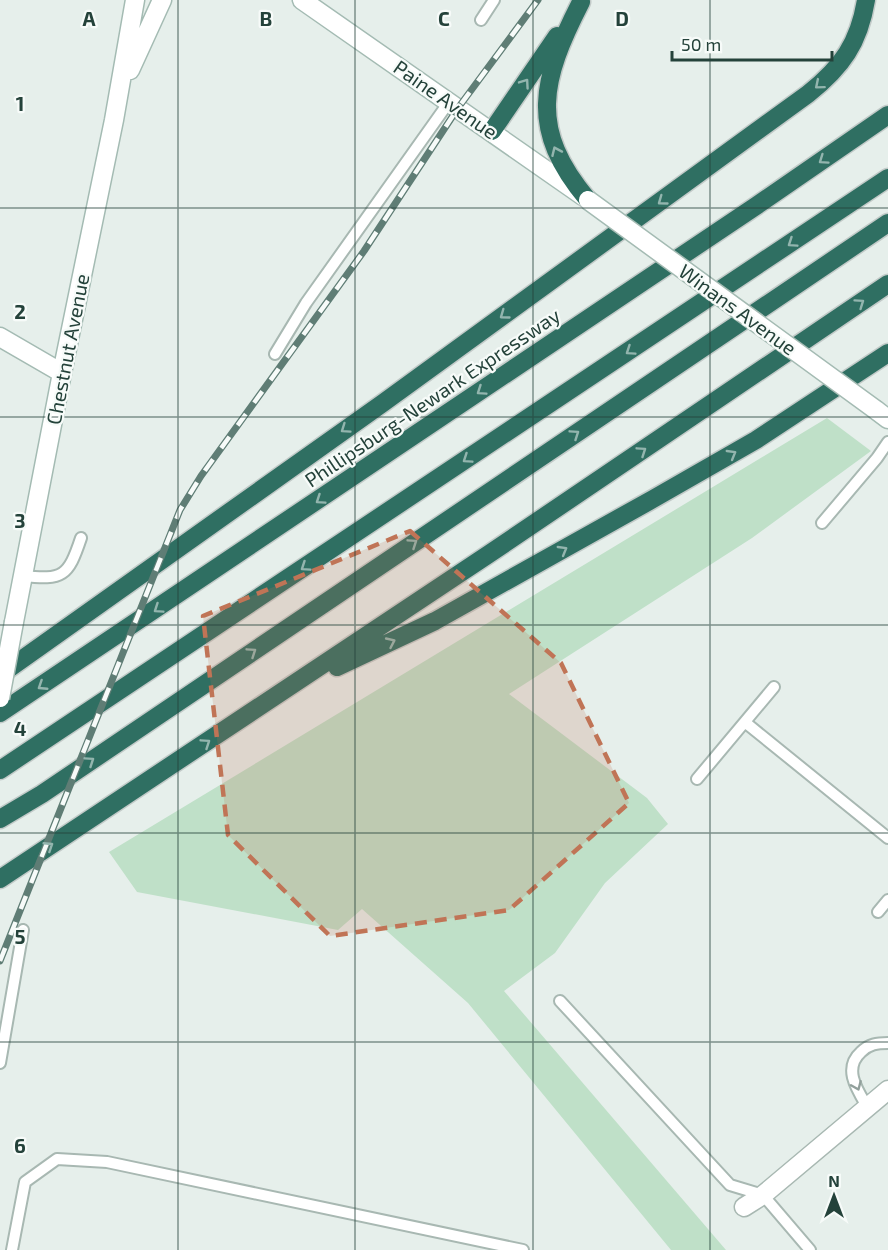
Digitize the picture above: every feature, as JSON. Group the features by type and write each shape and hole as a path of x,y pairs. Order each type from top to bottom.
{"highway":[{"path":"0,675 383,403 808,94 829,76 851,48 860,28 866,0"},
{"path":"492,131 581,1"},
{"path":"581,1 556,58 546,107 547,122 555,148 568,174 588,200"},
{"name":"Phillipsburg-Newark Expressway","path":"0,713 727,226 888,115"},
{"path":"0,770 888,178"},
{"path":"0,819 52,787 888,223"},
{"path":"0,879 281,693 888,284"},
{"path":"281,693 435,621 557,554 756,440 888,353"}],"main road":[{"name":"Chestnut Avenue","path":"0,698 62,373 114,120 135,0"},
{"path":"114,120 133,62 162,0"},
{"name":"Paine Avenue","path":"302,0 588,200"},
{"name":"Winans Avenue","path":"588,200 882,415"},
{"path":"0,337 62,373"},
{"path":"744,1207 763,1195 888,1090"}],"lane":[{"path":"481,20 494,0"},
{"path":"275,354 306,303 449,102"},
{"path":"822,523 888,442"},
{"path":"23,576 43,578 59,576 67,570 74,558 81,538"},
{"path":"697,780 774,687"},
{"path":"746,723 888,838"},
{"path":"878,912 888,900"},
{"path":"0,1063 23,930"},
{"path":"560,1001 730,1185 763,1195 810,1250"},
{"path":"868,1108 853,1081 854,1060 868,1046 888,1043"},
{"path":"12,1250 25,1182 57,1159 107,1162 524,1250"}],"highlighted area":[{"path":"410,531 561,663 629,803 509,910 330,936 228,835 203,616"}],"green space":[{"path":"827,418 871,451 752,538 509,694 647,798 668,824 605,883 555,953 504,991 726,1250 671,1250 468,1003 362,909 338,930 137,892 109,852"}],"railway":[{"path":"0,961 180,510 201,476 364,251 458,108 538,0"}]}
